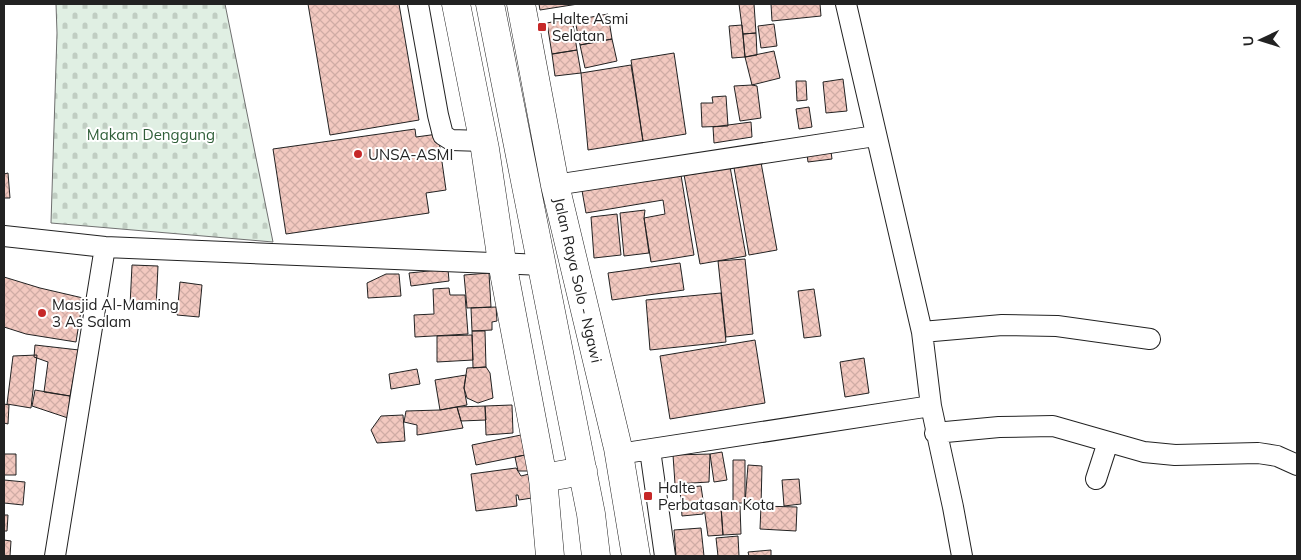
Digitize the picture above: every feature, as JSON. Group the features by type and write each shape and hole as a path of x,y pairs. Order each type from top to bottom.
{"main road":[{"path":"456,4 483,141 502,262 544,478 550,556"},
{"name":"Jalan Raya Solo - Ngawi","path":"490,4 583,471 596,556"},
{"name":"Jalan Raya Solo - Ngawi","path":"521,4 555,185 619,454 636,556"},
{"path":"544,478 583,471"}],"street":[{"path":"418,4 443,135 451,140 483,141"},
{"path":"846,4 875,136 922,332 930,406 962,556"},
{"path":"555,185 875,136"},
{"path":"4,236 105,247 542,264"},
{"path":"55,556 105,247"},
{"path":"922,332 1002,324 1057,326 1150,339"},
{"path":"619,454 930,406"},
{"path":"935,433 999,427 1053,426 1073,430 1144,452 1175,455 1258,453 1277,456 1297,465"},
{"path":"1096,479 1108,442"},
{"path":"650,450 665,556"}],"green space":[{"name":"Makam Denggung","path":"56,4 225,4 273,242 51,223 57,33"}],"building":[{"path":"308,4 399,4 419,120 330,135"},
{"path":"539,4 578,4 540,10"},
{"path":"739,4 754,4 756,33 743,34"},
{"path":"771,4 820,4 821,16 772,21"},
{"path":"608,14 612,39 580,45 575,20"},
{"path":"572,18 577,50 552,54 547,23"},
{"path":"774,24 777,46 761,48 758,26"},
{"path":"742,25 745,57 732,58 729,26"},
{"path":"756,33 757,55 745,57 743,34"},
{"path":"612,39 617,61 585,68 580,45"},
{"path":"577,50 581,73 555,76 552,54"},
{"path":"774,51 780,78 752,85 745,57"},
{"path":"674,53 686,134 643,141 631,60"},
{"path":"631,65 643,141 588,150 581,73"},
{"path":"843,79 847,111 826,113 823,82"},
{"path":"796,81 806,81 807,100 797,101"},
{"path":"734,86 757,86 761,118 740,121"},
{"path":"726,96 728,126 702,127 701,103 713,103 712,97"},
{"path":"809,107 812,127 799,129 796,109"},
{"path":"751,122 752,137 714,143 713,127"},
{"path":"415,129 416,137 438,134 446,190 426,193 429,213 286,234 273,149"},
{"path":"830,144 832,159 808,162 806,147"},
{"path":"760,157 777,250 749,255 733,162"},
{"path":"729,161 746,256 700,264 683,169"},
{"path":"680,169 694,255 651,262 644,218 665,214 663,200 586,213 581,185"},
{"path":"8,173 10,198 4,198 4,174"},
{"path":"645,210 644,218 649,253 624,256 620,213"},
{"path":"617,214 621,255 594,258 591,217"},
{"path":"745,259 753,334 726,337 718,261"},
{"path":"680,263 684,290 612,300 608,273"},
{"path":"132,265 158,266 156,308 130,306"},
{"path":"448,269 449,281 411,286 409,273"},
{"path":"489,273 491,307 467,308 464,275"},
{"path":"386,274 399,274 401,296 368,298 367,283"},
{"name":"Masjid Al-Maming 3 As Salam","path":"4,277 83,298 76,342 26,334 4,327"},
{"path":"180,282 202,285 199,317 177,315"},
{"path":"449,288 450,295 465,295 468,334 415,337 414,315 434,314 433,289"},
{"path":"814,289 821,336 804,338 798,291"},
{"path":"721,293 726,342 650,350 646,300"},
{"path":"496,307 497,321 492,322 492,330 472,331 471,308"},
{"path":"472,331 485,331 486,367 473,368"},
{"path":"472,335 473,360 437,362 437,336"},
{"path":"755,340 765,403 670,419 660,356"},
{"path":"35,345 79,350 70,396 44,392 48,362 34,357"},
{"path":"37,355 31,408 7,404 13,356"},
{"path":"864,358 869,393 845,397 840,362"},
{"path":"486,367 490,373 493,398 478,403 467,398 464,388 467,368"},
{"path":"417,369 420,384 391,389 389,374"},
{"path":"466,375 464,388 467,405 440,410 435,380"},
{"path":"35,390 70,396 68,418 32,406"},
{"path":"4,404 9,405 8,424 4,423"},
{"path":"512,405 513,433 486,435 485,406"},
{"path":"485,406 486,420 461,421 457,407"},
{"path":"457,407 463,428 417,435 417,425 404,422 406,411 440,410"},
{"path":"403,415 405,441 377,443 371,430 381,416"},
{"path":"521,435 525,455 476,465 472,445"},
{"path":"722,452 727,480 714,482 710,454"},
{"path":"4,454 16,454 16,475 4,475"},
{"path":"710,454 709,482 675,484 673,455"},
{"path":"525,455 532,471 518,471 515,457"},
{"path":"733,460 745,460 745,503 733,503"},
{"path":"748,465 762,466 761,506 745,503"},
{"path":"516,468 521,476 529,474 532,498 519,500 518,495 516,495 517,506 476,511 471,474"},
{"path":"799,479 801,504 784,506 782,480"},
{"path":"4,480 25,482 23,505 4,503"},
{"path":"701,486 703,514 682,516 680,488"},
{"path":"740,506 741,534 723,535 721,507"},
{"path":"761,506 797,507 796,531 760,529"},
{"path":"704,507 721,507 723,535 708,536"},
{"path":"4,515 8,515 7,531 4,531"},
{"path":"701,528 704,556 676,556 674,530"},
{"path":"738,536 739,556 718,556 716,538"},
{"path":"4,540 11,541 10,556 4,556"},
{"path":"771,550 771,556 749,556 748,552"}],"place":[{"name":"Halte Asmi Selatan","path":"542,27"},
{"name":"UNSA-ASMI","path":"358,154"},
{"name":"Masjid Al-Maming 3 As Salam","path":"42,313"},
{"name":"Halte Perbatasan Kota","path":"648,496"}]}
